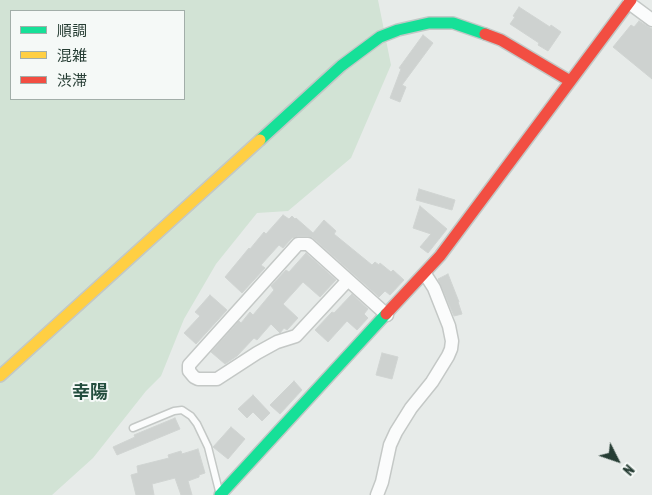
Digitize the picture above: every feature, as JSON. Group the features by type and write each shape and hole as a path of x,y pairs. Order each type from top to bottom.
{"street":[{"path":"220,495 425,274 630,1 652,20"},
{"path":"0,376 341,66 360,50 380,37 398,30 428,24 453,23 501,40 570,81"},
{"path":"348,280 296,336 277,342 256,353 216,379 198,379 189,371 189,366 298,244 308,244 387,315"},
{"path":"377,495 382,482 390,445 396,432 411,408 432,382 451,350 452,341 449,326 434,288 425,274"}],"lane":[{"path":"133,428 174,411 182,410 191,416 208,447 220,495"}],"green space":[{"path":"0,0 378,0 391,65 351,158 288,211 257,213 216,264 184,319 161,376 146,391 93,458 52,495 0,495"}],"building":[{"path":"519,7 561,32 548,51 510,24"},
{"path":"639,21 652,29 652,79 613,47 631,25 634,27"},
{"path":"423,35 433,43 402,85 406,87 400,102 390,98 401,69 399,68"},
{"path":"419,189 455,200 452,210 416,200"},
{"path":"420,206 447,229 428,253 420,247 431,234 413,228"},
{"path":"283,215 289,219 292,216 296,218 313,233 324,220 336,231 334,234 372,265 375,262 379,265 380,263 391,272 393,270 404,280 390,295 385,291 379,297 313,238 298,236 292,238 283,248 279,245 261,265 265,268 242,293 225,277 249,248 264,232 266,234"},
{"path":"306,253 336,280 320,297 303,282 283,304 298,318 287,330 284,328 280,333 271,324 257,340 254,338 237,356 225,364 211,352 239,321 241,323 250,312 253,315 274,290 271,286 286,270 289,272"},
{"path":"448,274 462,314 454,316 438,279"},
{"path":"352,294 368,309 364,314 368,318 357,330 347,321 328,342 315,330"},
{"path":"210,295 227,310 196,344 184,333 200,316 195,312"},
{"path":"382,353 398,357 392,379 376,375"},
{"path":"294,381 302,390 280,414 270,405"},
{"path":"253,395 270,413 262,421 253,412 247,418 238,409"},
{"path":"175,418 180,429 117,455 113,447 135,437 134,435"},
{"path":"231,427 245,439 228,459 213,447"},
{"path":"198,449 205,473 188,481 192,495 181,495 175,478 152,484 154,495 136,495 131,475 138,473 137,466 169,458 168,455 181,451 182,454"}],"traffic: fast":[{"path":"260,140 341,66 380,37 398,30 429,23 453,23 485,34"},
{"path":"220,495 386,314"}],"traffic: slow":[{"path":"0,376 260,140"}],"traffic: jam":[{"path":"386,314 440,256 631,0"},
{"path":"485,34 501,40 570,81"}],"district":[{"name":"幸陽","path":"90,392"}]}
